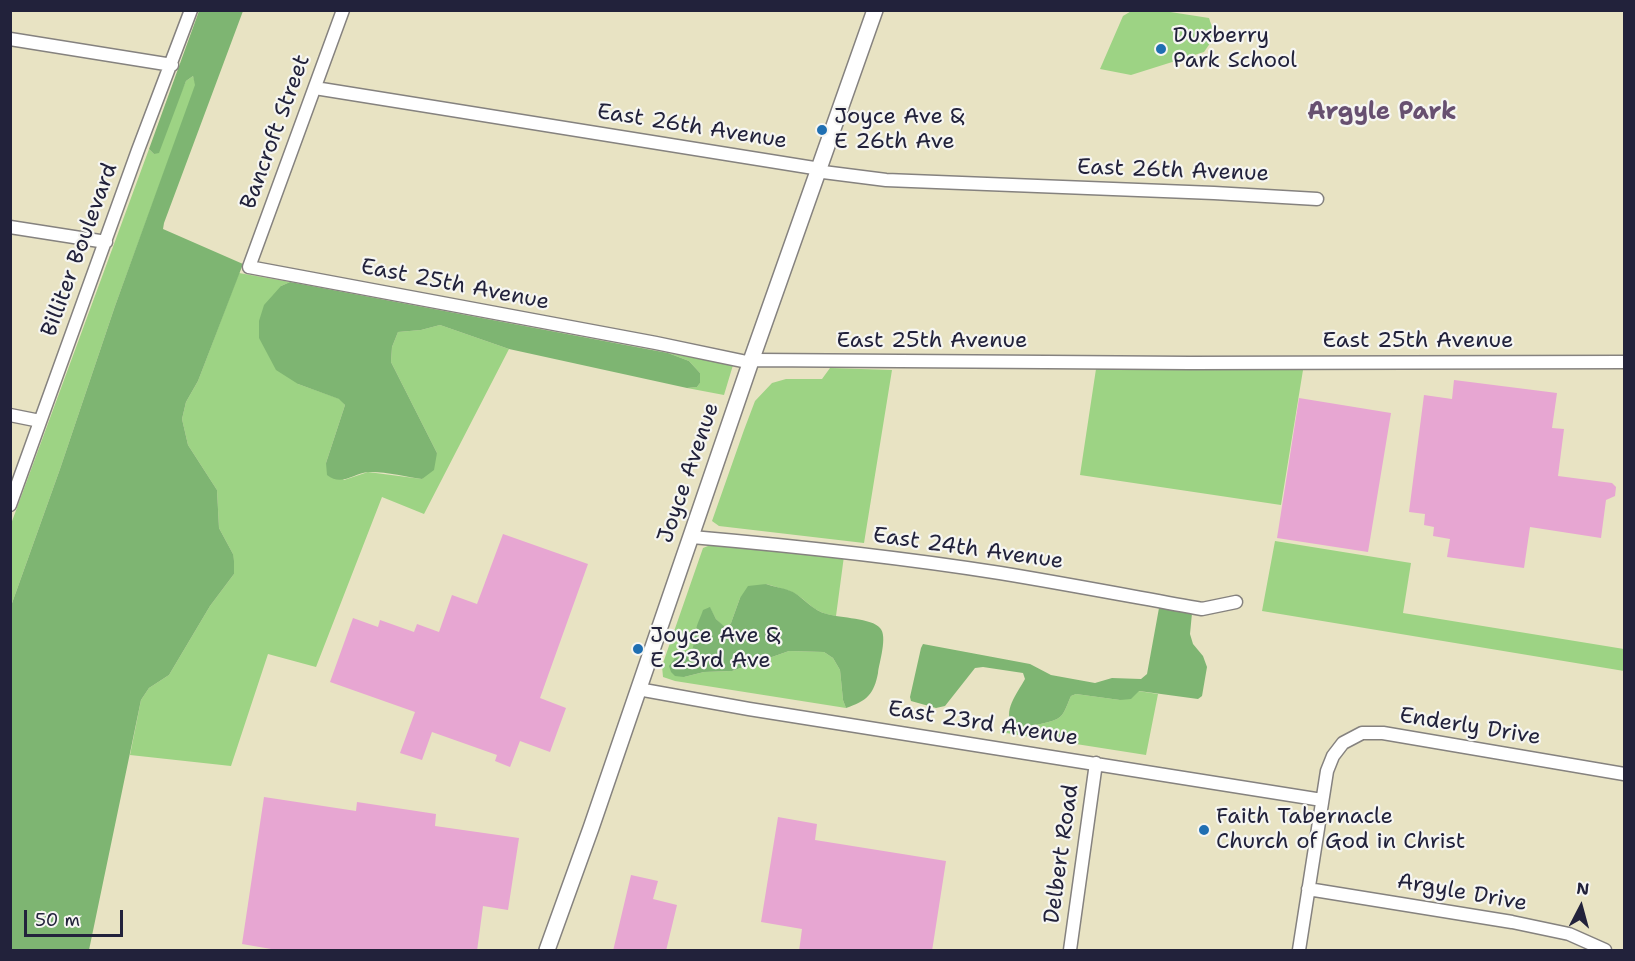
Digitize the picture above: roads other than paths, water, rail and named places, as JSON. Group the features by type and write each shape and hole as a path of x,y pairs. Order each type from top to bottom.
{"street":[{"name":"Billiter Boulevard","path":"10,505 191,10"},
{"name":"Bancroft Street","path":"249,267 343,10"},
{"name":"Joyce Avenue","path":"547,951 874,10"},
{"path":"10,39 172,64"},
{"name":"East 26th Avenue","path":"315,88 886,180 1317,199"},
{"path":"10,227 106,242"},
{"name":"East 25th Avenue","path":"249,267 747,362 1624,362"},
{"path":"10,416 40,421"},
{"name":"East 24th Avenue","path":"692,537 777,544 916,561 1000,573 1202,609 1236,603"},
{"name":"East 23rd Avenue","path":"638,689 749,709 1322,800"},
{"name":"Enderly Drive","path":"1299,951 1327,771 1333,756 1343,743 1362,733 1383,734 1624,774"},
{"name":"Delbert Road","path":"1070,951 1096,763"},
{"name":"Argyle Drive","path":"1308,889 1512,922 1569,934 1605,951"}],"place":[{"name":"Duxberry Park School","path":"1161,49"},
{"name":"Joyce Ave & E 26th Ave","path":"822,130"},
{"name":"Joyce Ave & E 23rd Ave","path":"638,649"},
{"name":"Faith Tabernacle Church of God in Christ","path":"1204,830"}],"district":[{"name":"Argyle Park","path":"1382,113"}]}
